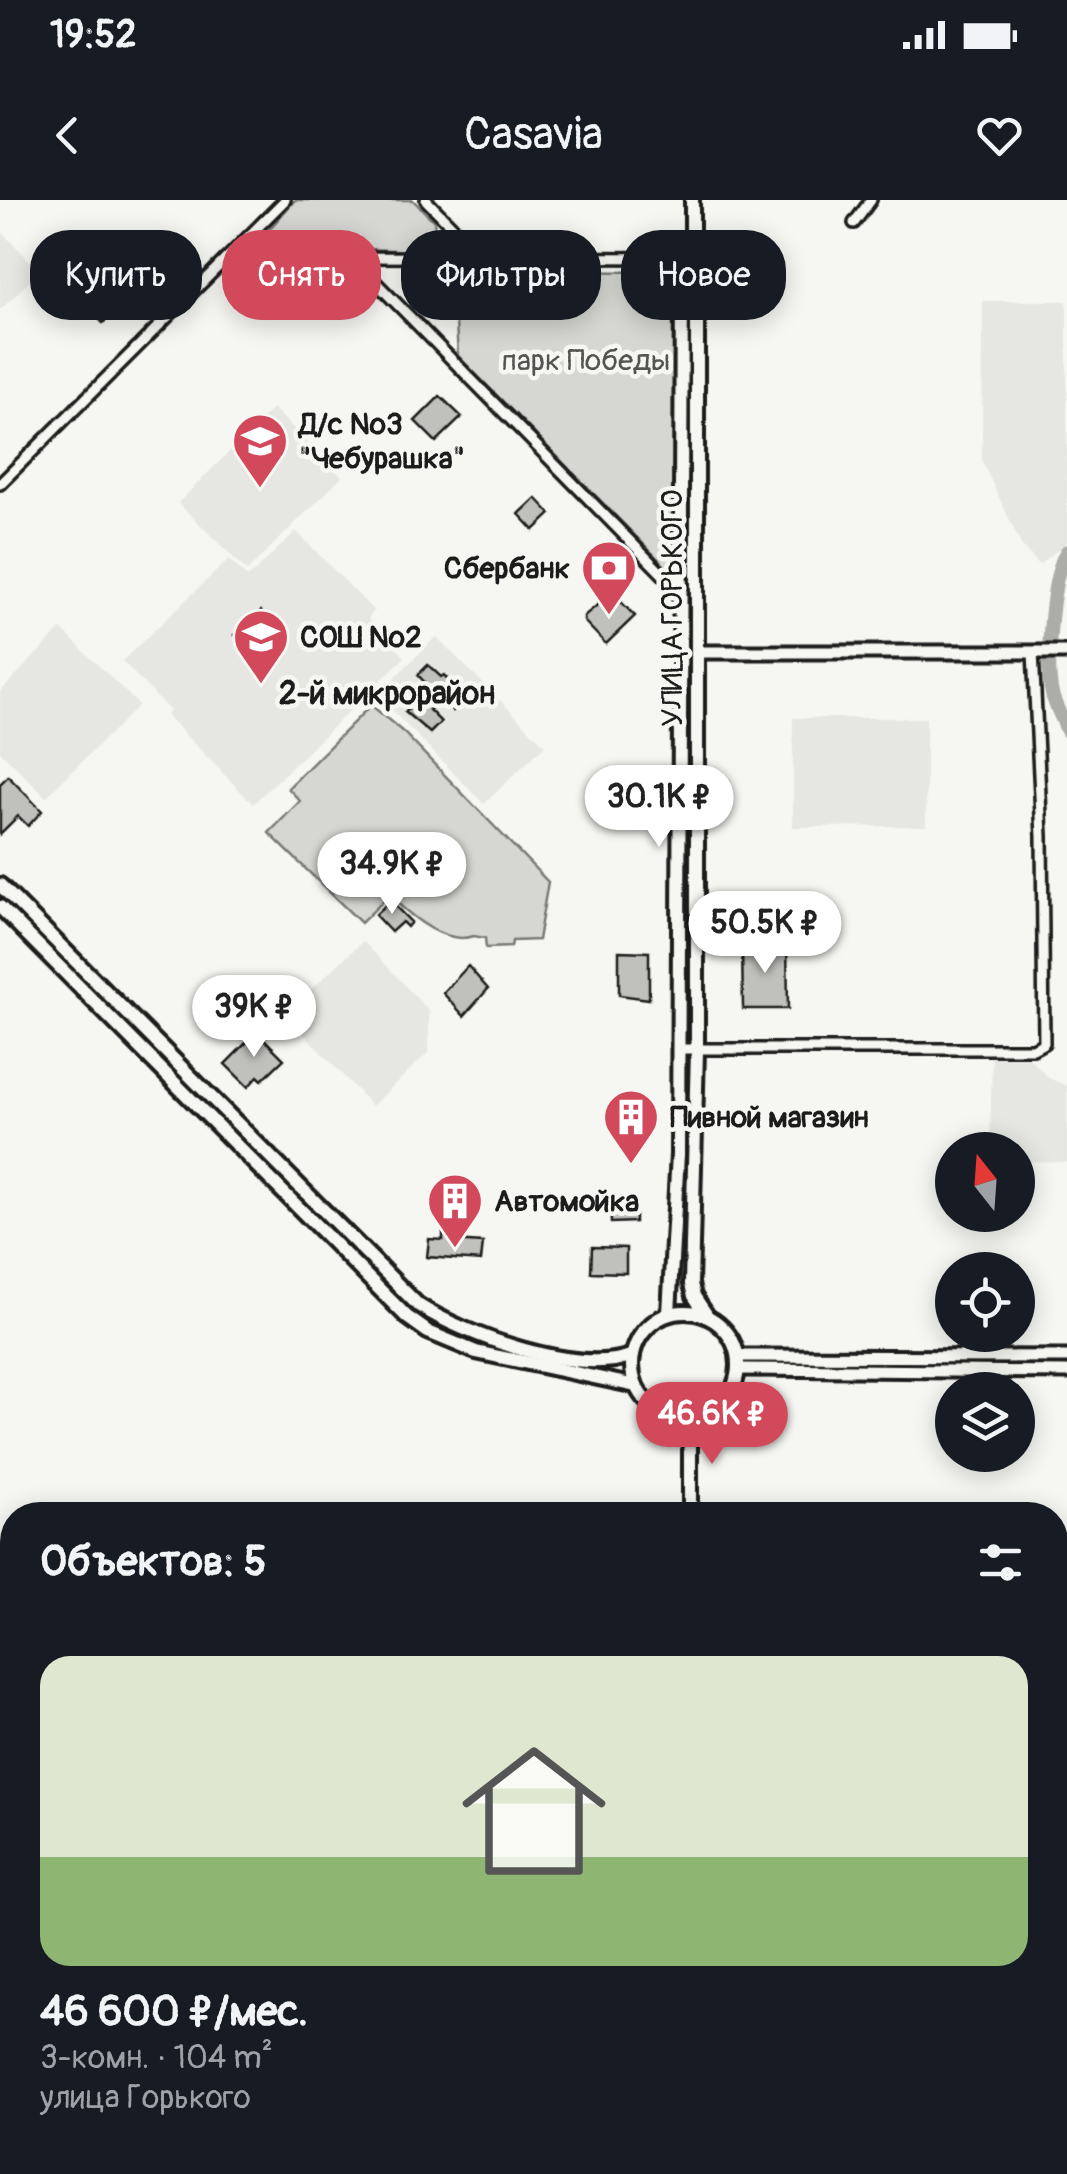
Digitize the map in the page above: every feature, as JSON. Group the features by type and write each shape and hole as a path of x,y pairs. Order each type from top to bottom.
{"main road":[{"name":"УЛИЦА ГОРЬКОГО","path":"692,200 692,230"},
{"name":"УЛИЦА ГОРЬКОГО","path":"670,1313 678,1154 682,320"},
{"name":"УЛИЦА ГОРЬКОГО","path":"697,320 697,1050 692,1284 694,1296 706,1314"},
{"path":"681,652 698,652"},
{"path":"0,885 418,1304 455,1326 512,1346 558,1356 618,1361 632,1355"},
{"path":"0,907 407,1317 448,1342 522,1365 636,1386"},
{"path":"176,1084 187,1073"},
{"path":"670,1313 706,1314 726,1330 738,1363 729,1395 720,1406 690,1419 656,1410 636,1386 632,1355 643,1332 670,1313"},
{"path":"448,1342 455,1326"},
{"path":"690,1419 690,1502"}],"street":[{"path":"257,230 285,200"},
{"path":"426,200 456,230"},
{"path":"854,223 871,200"},
{"path":"448,222 448,230"},
{"path":"262,225 262,230"},
{"path":"0,484 222,264"},
{"path":"381,286 682,593"},
{"path":"698,652 1067,652"},
{"path":"679,1049 994,1050 1033,1049 1044,1042 1042,836 1033,652"},
{"path":"738,1363 1067,1357"},
{"path":"738,1363 1067,1372"}],"shaded area":[{"path":"0,230 30,261 30,281 0,310"},
{"path":"983,301 1067,301 1067,542 1039,565 1022,546 982,461"},
{"name":"Д/c №3 \"Чебурашка\"","path":"273,408 342,477 247,571 178,503"},
{"name":"СОШ №2","path":"296,531 374,611 368,618 405,657 253,804 166,715 170,711 122,661 229,559 248,578"},
{"path":"61,629 139,705 46,797 0,751 0,692"},
{"path":"436,637 545,745 484,804 377,695"},
{"path":"793,718 926,718 926,826 793,827"},
{"path":"363,941 429,1011 429,1052 372,1106 285,1014"},
{"path":"992,1058 1029,1058 1049,1078 1067,1086 1067,1162 1035,1161 1035,1132 990,1132"}],"green space":[{"path":"295,200 413,200 434,221 435,230 401,230 401,250 381,249 381,230 269,230"},
{"name":"парк Победы","path":"601,272 621,272 621,320 674,320 675,576 458,356 456,320 601,320"},
{"path":"371,705 404,733 548,882 538,940 486,948 485,938 442,934 411,914 392,898 392,892 361,923 269,833 300,801 288,788"}],"building":[{"path":"440,396 462,417 436,442 415,421"},
{"path":"536,498 551,514 534,530 519,514"},
{"name":"Сбербанк","path":"612,593 635,616 606,644 584,621 584,616"},
{"path":"261,611 286,637 260,661 235,635"},
{"path":"428,665 441,677 444,675 464,700 453,711 441,699 429,710 441,722 430,733 405,712 408,710 395,697 406,686 419,699 430,688 418,675"},
{"path":"8,776 42,811 28,826 18,816 0,834 0,784"},
{"path":"390,901 411,922 407,927 402,922 391,932 375,915"},
{"path":"787,942 788,1009 743,1009 742,943"},
{"path":"619,951 649,952 649,999 619,995"},
{"path":"468,966 488,989 464,1016 443,993"},
{"path":"257,1032 284,1059 262,1080 258,1076 248,1087 225,1064"},
{"path":"610,1197 635,1197 635,1222 611,1223"},
{"name":"Автомойка","path":"443,1231 453,1232 452,1241 483,1243 481,1261 427,1257 429,1239 443,1240"},
{"path":"592,1247 626,1248 626,1273 591,1272"}],"waterway":[{"path":"1067,551 1053,599 1049,663 1052,694 1067,731"}],"place":[{"name":"Д/c №3 \"Чебурашка\"","path":"260,490"},
{"name":"Сбербанк","path":"609,617"},
{"name":"СОШ №2","path":"261,686"},
{"name":"Пивной магазин","path":"631,1166"},
{"name":"Автомойка","path":"455,1250"}],"district":[{"name":"2-й микрорайон","path":"387,694"}]}
